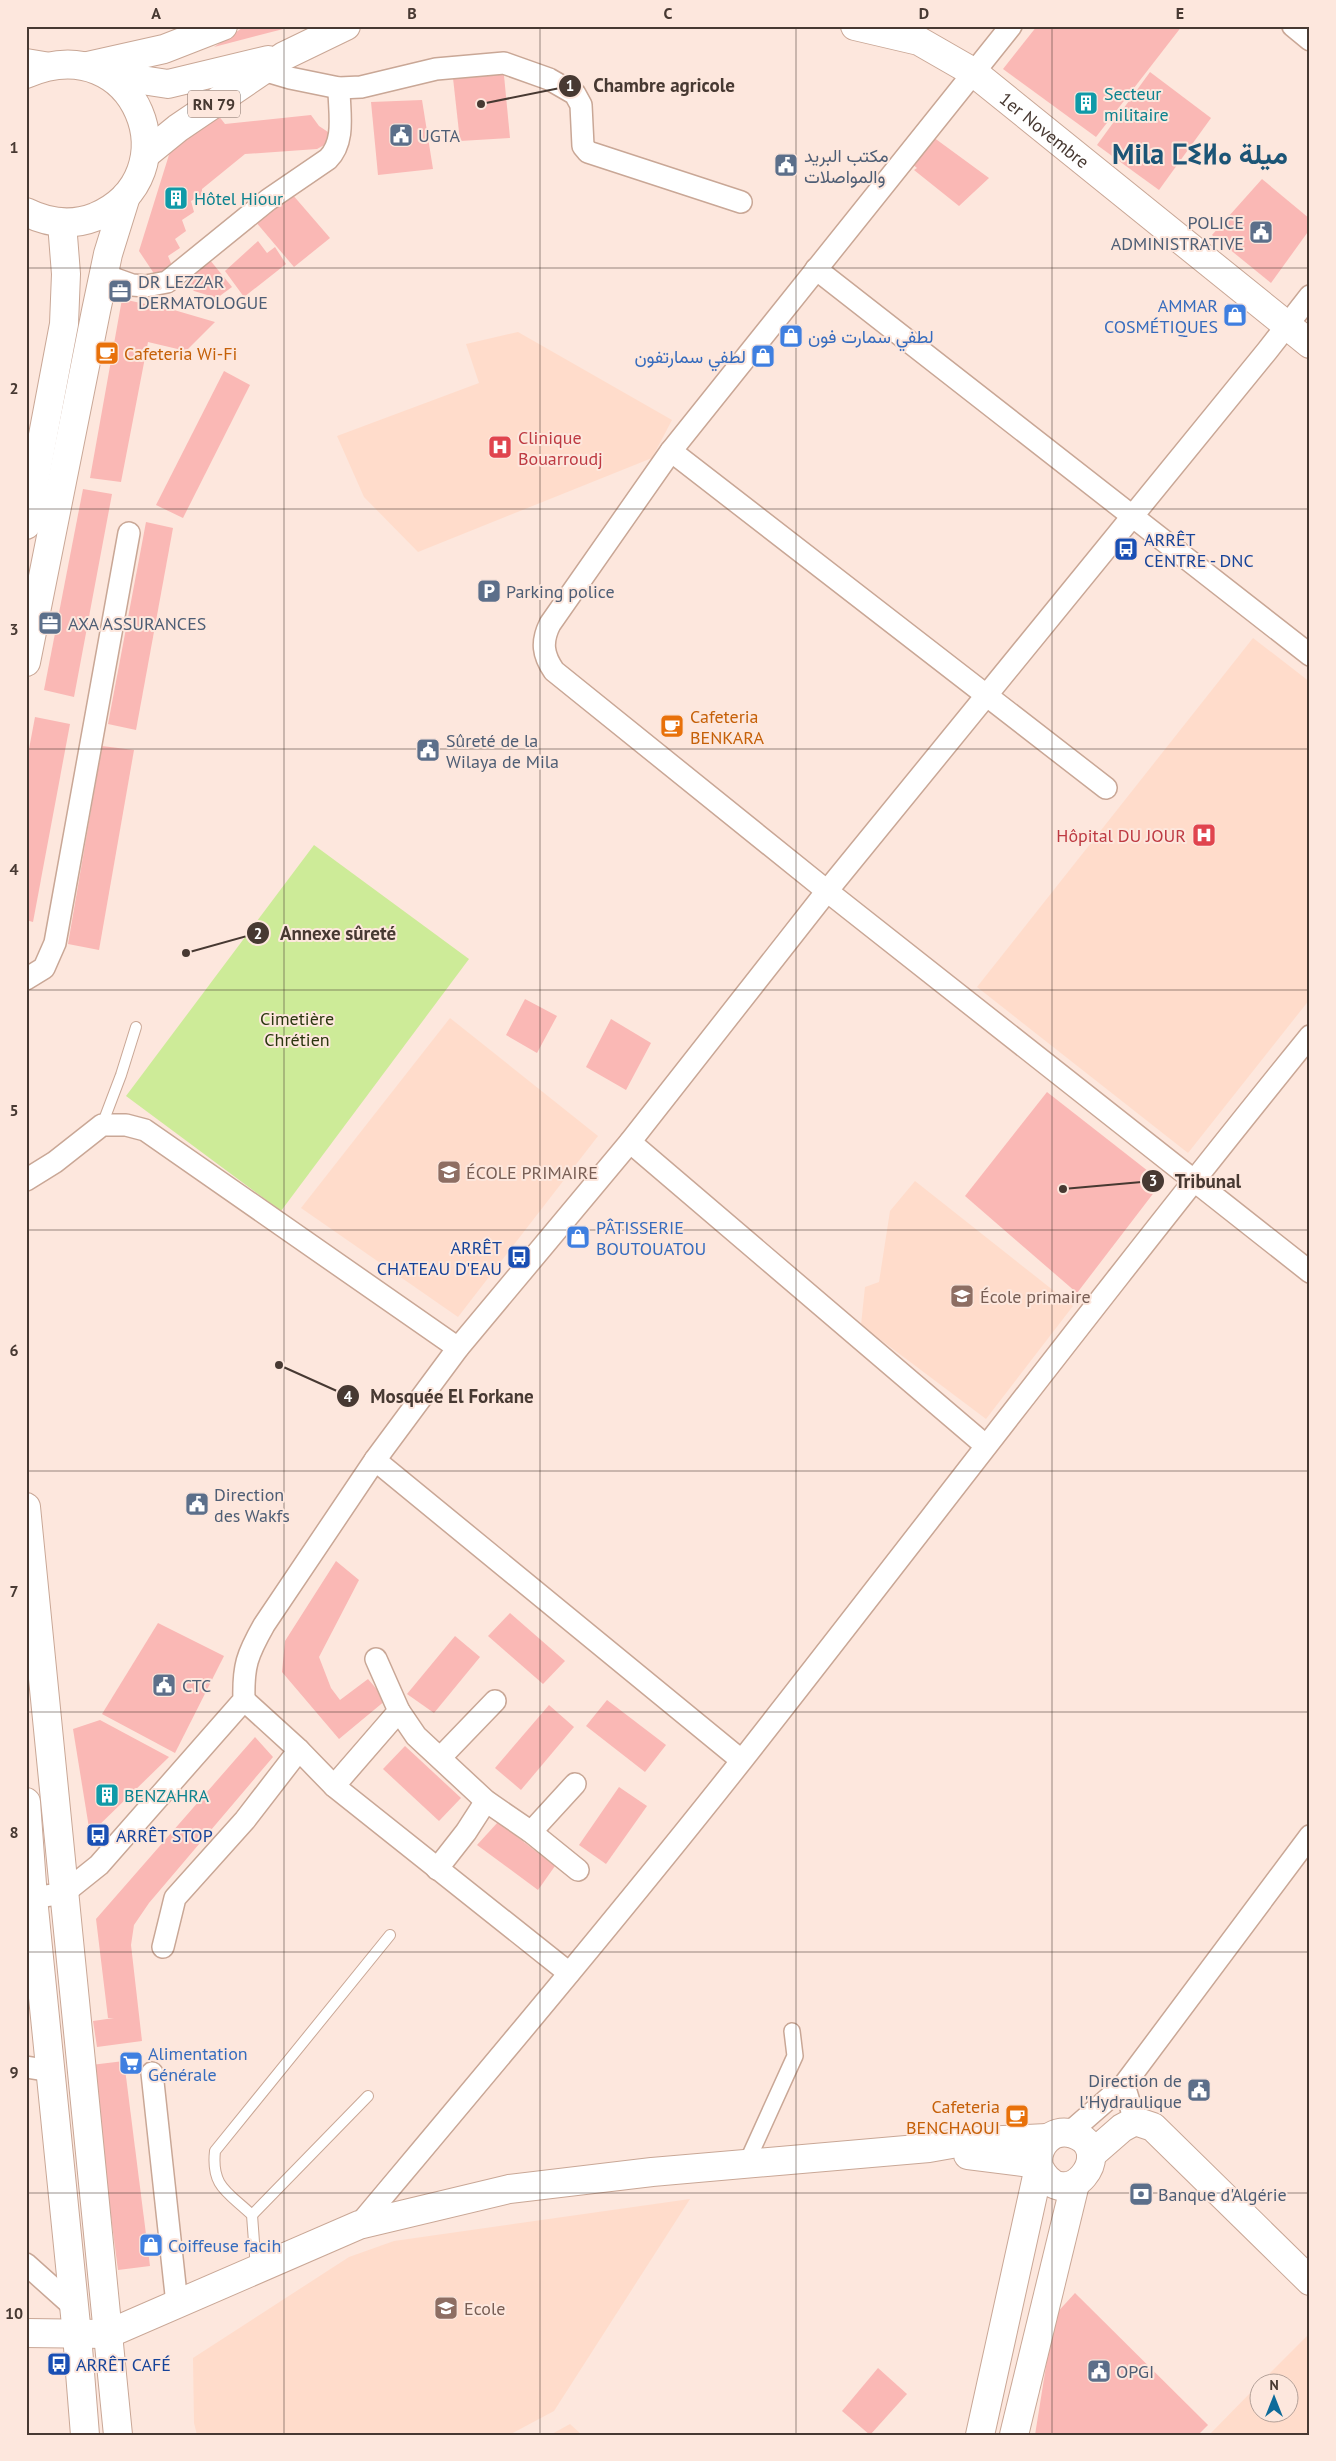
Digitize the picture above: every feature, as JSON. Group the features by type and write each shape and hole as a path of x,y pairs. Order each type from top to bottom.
{"main road":[{"path":"98,71 225,26"},
{"path":"26,212 39,218 62,223 86,221 108,211 126,196 139,176 146,143 168,84 225,26"},
{"name":"RN 79","path":"146,143 178,128 273,63 346,26"},
{"name":"1er Novembre","path":"855,26 919,41 973,72 1310,344"},
{"path":"32,68 66,63 168,84"},
{"name":"RN 79","path":"168,84 273,63"},
{"path":"98,71 126,90 139,110 146,143"},
{"path":"26,662 104,275 126,196"},
{"path":"26,525 64,324 66,274 62,223"},
{"path":"26,1507 118,2435"},
{"path":"26,1802 38,2069 74,2307 85,2435"},
{"path":"1091,2155 1122,2128 1136,2121 1153,2127 1310,2281"},
{"path":"26,2333 108,2334 359,2225 509,2189 746,2164 929,2148 963,2142 1058,2136 1083,2140 1091,2155 1088,2172 1075,2184 1066,2186 1049,2181 1038,2165 929,2148"},
{"path":"980,2435 1038,2165 1038,2154 1058,2136"},
{"path":"1014,2435 1075,2184"}],"street":[{"path":"1011,26 671,451 550,624 545,635 544,654 554,672 827,891 1310,1272"},
{"path":"1293,26 1310,40"},
{"path":"273,63 290,78 339,88 361,87 436,69 504,63 549,79 575,94 581,105 583,146 588,152 741,202"},
{"path":"104,275 132,285 146,286 168,282 268,200 328,159 336,151 340,140 339,88"},
{"path":"816,269 1310,656"},
{"path":"30,1898 63,1880 99,1865 244,1700 244,1672 252,1646 376,1460 458,1348 630,1142 827,891 1310,296"},
{"path":"671,451 1106,788"},
{"path":"26,979 44,968 55,943 129,533"},
{"path":"359,2225 569,1973 741,1760 1194,1179 1310,1036"},
{"path":"26,1180 55,1162 102,1125 126,1125 145,1130 458,1348"},
{"path":"630,1142 985,1446"},
{"path":"376,1460 741,1760"},
{"path":"376,1658 399,1711 416,1736 486,1801 532,1832 578,1870"},
{"path":"244,1700 300,1750 334,1786 569,1973"},
{"path":"441,1758 495,1701"},
{"path":"334,1786 399,1711"},
{"path":"163,1947 175,1898 245,1820 300,1750"},
{"path":"532,1832 575,1784"},
{"path":"438,1869 466,1832 486,1801"},
{"path":"1058,2136 1124,2085 1310,1836"},
{"path":"29,1871 63,1880"},
{"path":"746,2164 794,2056 792,2031"},
{"path":"152,2073 177,2304"},
{"path":"1124,2085 1136,2121"},
{"path":"26,2264 74,2307"}],"lane":[{"path":"102,1125 121,1075 136,1027"},
{"path":"256,2270 252,2215 217,2182 213,2166 215,2151 390,1935"},
{"path":"252,2215 368,2096"}],"shaded area":[{"name":"Clinique Bouarroudj","path":"518,332 672,420 652,458 418,552 364,497 337,436 479,383 466,344"},
{"name":"Hôpital DU JOUR","path":"1253,638 1310,682 1310,999 1188,1153 977,987"},
{"name":"ÉCOLE PRIMAIRE","path":"450,1018 598,1136 458,1317 301,1208"},
{"name":"École primaire","path":"915,1181 1073,1306 986,1419 861,1325 865,1287 879,1282 890,1211"},
{"name":"Ecole","path":"690,2199 554,2411 509,2435 197,2435 194,2423 193,2358 349,2257 394,2241"},
{"path":"1310,2333 1310,2435 1209,2435 1248,2395 1248,2424 1298,2424 1298,2374 1269,2374"},
{"path":"570,2424 582,2435 550,2435"}],"green space":[{"name":"Cimetière Chrétien","path":"314,845 469,959 281,1211 126,1096"}],"building":[{"path":"245,26 290,26 291,27 214,47"},
{"name":"Secteur militaire","path":"1037,26 1182,26 1096,137 1003,69"},
{"path":"503,65 510,138 460,141 452,69"},
{"path":"1150,72 1211,118 1159,190 1097,145"},
{"name":"UGTA","path":"422,100 433,169 378,175 371,102"},
{"name":"Hôtel Hiour","path":"218,115 225,124 311,115 319,126 337,138 317,149 245,154 202,189 202,195 191,201 194,212 182,220 186,231 175,239 180,248 168,256 173,268 157,278 139,251 173,142"},
{"path":"933,137 989,178 959,206 914,170 917,168 911,163"},
{"name":"POLICE ADMINISTRATIVE","path":"1262,179 1310,219 1310,229 1271,283 1212,235"},
{"path":"292,194 330,238 294,267 255,221"},
{"path":"258,241 267,253 275,247 286,264 244,297 225,271"},
{"path":"205,254 232,287 217,298 194,291 182,278"},
{"path":"122,299 174,310 215,322 186,351 148,342 121,482 90,478"},
{"path":"224,371 250,385 183,518 156,505"},
{"path":"83,489 112,494 74,697 44,690"},
{"path":"146,522 173,528 136,730 108,724"},
{"path":"35,717 70,724 33,922 26,920 26,765"},
{"path":"102,746 134,750 99,950 68,944"},
{"path":"525,999 557,1016 537,1053 506,1035"},
{"path":"611,1019 651,1043 626,1090 586,1067"},
{"path":"1047,1092 1162,1182 1077,1293 965,1196"},
{"path":"336,1561 359,1580 319,1657 331,1688 340,1700 368,1679 386,1700 339,1739 282,1672 285,1641"},
{"path":"510,1613 565,1661 543,1684 488,1636"},
{"name":"CTC","path":"158,1623 224,1656 175,1753 102,1714"},
{"path":"455,1636 480,1657 434,1713 407,1694"},
{"path":"607,1700 666,1745 645,1772 586,1726"},
{"path":"549,1705 574,1727 521,1790 495,1768"},
{"name":"BENZAHRA","path":"100,1720 169,1757 90,1834 73,1729"},
{"path":"255,1737 273,1757 149,1903 134,1925 131,1945 142,2041 97,2047 93,2021 114,2018 108,2018 96,1919"},
{"path":"405,1746 461,1798 439,1821 383,1769"},
{"path":"619,1787 647,1806 606,1864 579,1845"},
{"path":"498,1822 555,1866 538,1890 477,1845"},
{"path":"124,2061 150,2266 118,2270 91,2065"},
{"name":"OPGI","path":"1075,2293 1208,2425 1198,2435 1035,2435 1054,2316"},
{"path":"878,2368 907,2394 870,2435 842,2411"}],"place":[{"name":"Secteur militaire","path":"1086,103"},
{"name":"Chambre agricole","path":"481,104"},
{"name":"UGTA","path":"401,135"},
{"name":"مكتب البريد والمواصلات","path":"786,165"},
{"name":"Hôtel Hiour","path":"176,198"},
{"name":"POLICE ADMINISTRATIVE","path":"1261,232"},
{"name":"DR LEZZAR DERMATOLOGUE","path":"120,291"},
{"name":"AMMAR COSMÉTIQUES","path":"1235,315"},
{"name":"لطفي سمارت فون","path":"791,336"},
{"name":"Cafeteria Wi-Fi","path":"107,353"},
{"name":"لطفي سمارتفون","path":"763,356"},
{"name":"Clinique Bouarroudj","path":"500,447"},
{"name":"ARRÊT CENTRE - DNC","path":"1126,549"},
{"name":"Parking police","path":"489,591"},
{"name":"AXA ASSURANCES","path":"50,623"},
{"name":"Cafeteria BENKARA","path":"672,726"},
{"name":"Sûreté de la Wilaya de Mila","path":"428,750"},
{"name":"Hôpital DU JOUR","path":"1204,835"},
{"name":"Annexe sûreté","path":"186,953"},
{"name":"ÉCOLE PRIMAIRE","path":"449,1172"},
{"name":"Tribunal","path":"1063,1189"},
{"name":"PÂTISSERIE BOUTOUATOU","path":"578,1237"},
{"name":"ARRÊT CHATEAU D'EAU","path":"519,1257"},
{"name":"École primaire","path":"962,1296"},
{"name":"Mosquée El Forkane","path":"279,1365"},
{"name":"Direction des Wakfs","path":"197,1504"},
{"name":"CTC","path":"164,1685"},
{"name":"BENZAHRA","path":"107,1795"},
{"name":"ARRÊT STOP","path":"98,1835"},
{"name":"Alimentation Générale","path":"131,2063"},
{"name":"Direction de l'Hydraulique","path":"1199,2090"},
{"name":"Cafeteria BENCHAOUI","path":"1017,2116"},
{"name":"Banque d'Algérie","path":"1141,2194"},
{"name":"Coiffeuse facih","path":"151,2245"},
{"name":"Ecole","path":"446,2308"},
{"name":"ARRÊT CAFÉ","path":"59,2364"},
{"name":"OPGI","path":"1099,2371"}],"district":[{"name":"Mila ⵎⵉⵍⴰ ميلة","path":"1200,153"}]}
